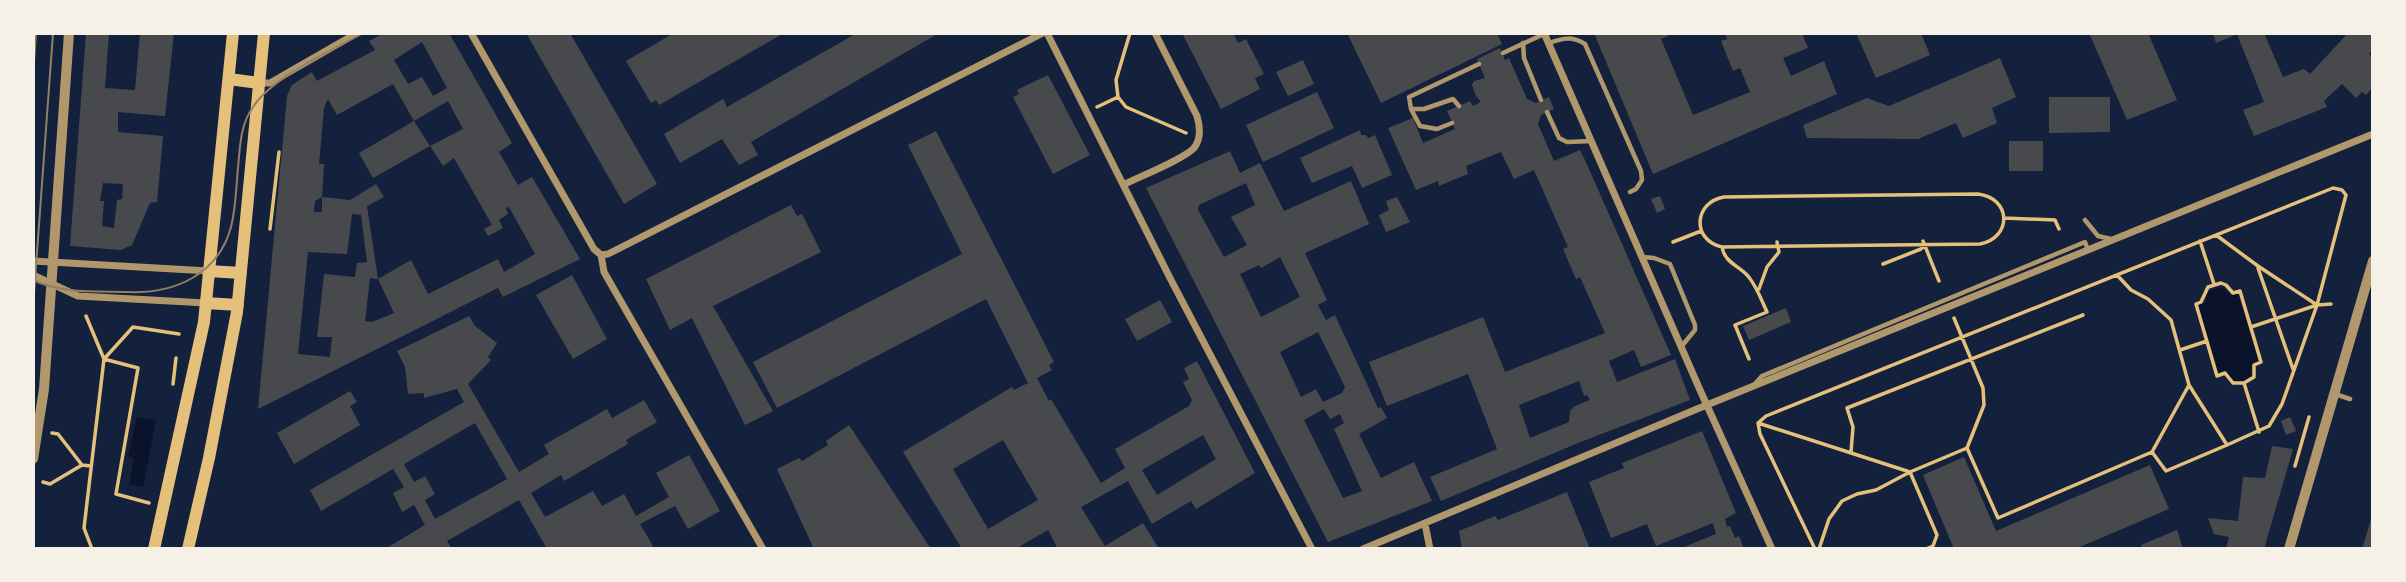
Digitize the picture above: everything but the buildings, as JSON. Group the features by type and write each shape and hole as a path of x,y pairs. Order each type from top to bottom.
{"main road":[{"path":"154,549 202,331 233,33"},
{"path":"188,549 238,305 264,33"},
{"path":"229,79 259,83"},
{"path":"209,271 241,273"},
{"path":"206,303 238,305"}],"street":[{"path":"33,459 44,389 53,286 69,33"},
{"path":"259,83 270,83 357,33"},
{"path":"471,33 594,249 601,255 604,272 763,549"},
{"path":"601,255 684,217 1045,33 1312,549"},
{"path":"1125,184 1184,155 1194,148 1199,137 1197,116 1155,33"},
{"path":"1545,34 1772,549"},
{"path":"1363,549 1707,405 2373,134"},
{"path":"33,261 209,271"},
{"path":"2288,549 2373,261"},
{"path":"33,275 71,295 82,297 206,303"},
{"path":"1424,523 1430,549"}],"lane":[{"path":"1503,53 1545,34"},
{"path":"1549,43 1567,38 1585,44 1641,171 1642,180 1636,189 1630,192"},
{"path":"1522,43 1524,58 1541,100"},
{"path":"1452,123 1437,129 1420,126 1411,109 1409,97 1479,64"},
{"path":"1411,109 1424,109 1453,99 1460,106"},
{"path":"1547,112 1559,138 1567,142 1592,141"},
{"path":"2085,220 2098,236 2115,240"},
{"path":"1642,257 1670,264 1695,325 1695,330 1681,347"},
{"path":"2334,394 2350,399"}],"path":[{"path":"1130,33 1116,80 1118,97 1126,107 1190,135"},
{"path":"1093,110 1118,97"},
{"path":"270,229 279,152"},
{"path":"1758,423 1766,416 2200,241 2333,188 2342,190 2346,195 2317,304 2282,404 2269,426 2259,433 2166,471 2152,452"},
{"path":"1986,195 1999,204 2004,218 2000,233 1987,242 1722,247 1709,242 1701,231 1699,225 1702,211 1718,198 1986,195"},
{"path":"2004,218 2055,220 2059,229"},
{"path":"1673,242 1701,231"},
{"path":"2216,235 2317,304"},
{"path":"2200,241 2214,284"},
{"path":"1883,264 1921,249 1924,242"},
{"path":"1924,242 1939,281"},
{"path":"1758,291 1763,275 1779,252 1778,244"},
{"path":"1722,247 1729,262 1745,273 1758,291 1767,312 1735,325 1749,359"},
{"path":"2258,266 2293,369"},
{"path":"2117,275 2131,290 2148,299 2171,320 2189,385 2227,446"},
{"path":"2214,284 2227,285 2233,293 2240,290 2250,327 2261,362 2254,365 2254,377 2244,383 2233,383 2225,373 2217,376 2196,304 2201,302 2205,290 2214,284"},
{"path":"2250,327 2317,304 2331,304"},
{"path":"1851,452 1853,427 1847,408 2083,315"},
{"path":"86,316 104,359 83,527 92,549"},
{"path":"1954,316 1983,388 1984,405 1967,448 1998,518 2152,452 2189,385"},
{"path":"104,359 133,327 179,334"},
{"path":"2180,350 2207,341"},
{"path":"104,359 138,368 116,494 155,504"},
{"path":"2244,383 2259,433"},
{"path":"2295,466 2309,417"},
{"path":"1758,423 1910,472 1937,534 1933,546 1926,549"},
{"path":"1758,423 1760,434 1817,549"},
{"path":"52,433 58,434 82,465"},
{"path":"1817,549 1829,519 1842,501 1876,490 1967,448"},
{"path":"43,482 50,484 82,465 91,466"}],"water":[{"path":"2222,287 2232,295 2238,293 2259,362 2252,364 2251,378 2243,381 2234,380 2226,371 2218,374 2198,305 2205,303 2208,291"},
{"path":"137,417 156,421 143,487 129,484 134,458 128,456"}],"tram line":[{"path":"33,77 36,33"},
{"path":"33,307 53,33"},
{"path":"33,280 67,290 145,292 177,285 205,269 225,244 231,227 241,136 253,107 288,75 363,33"}]}
